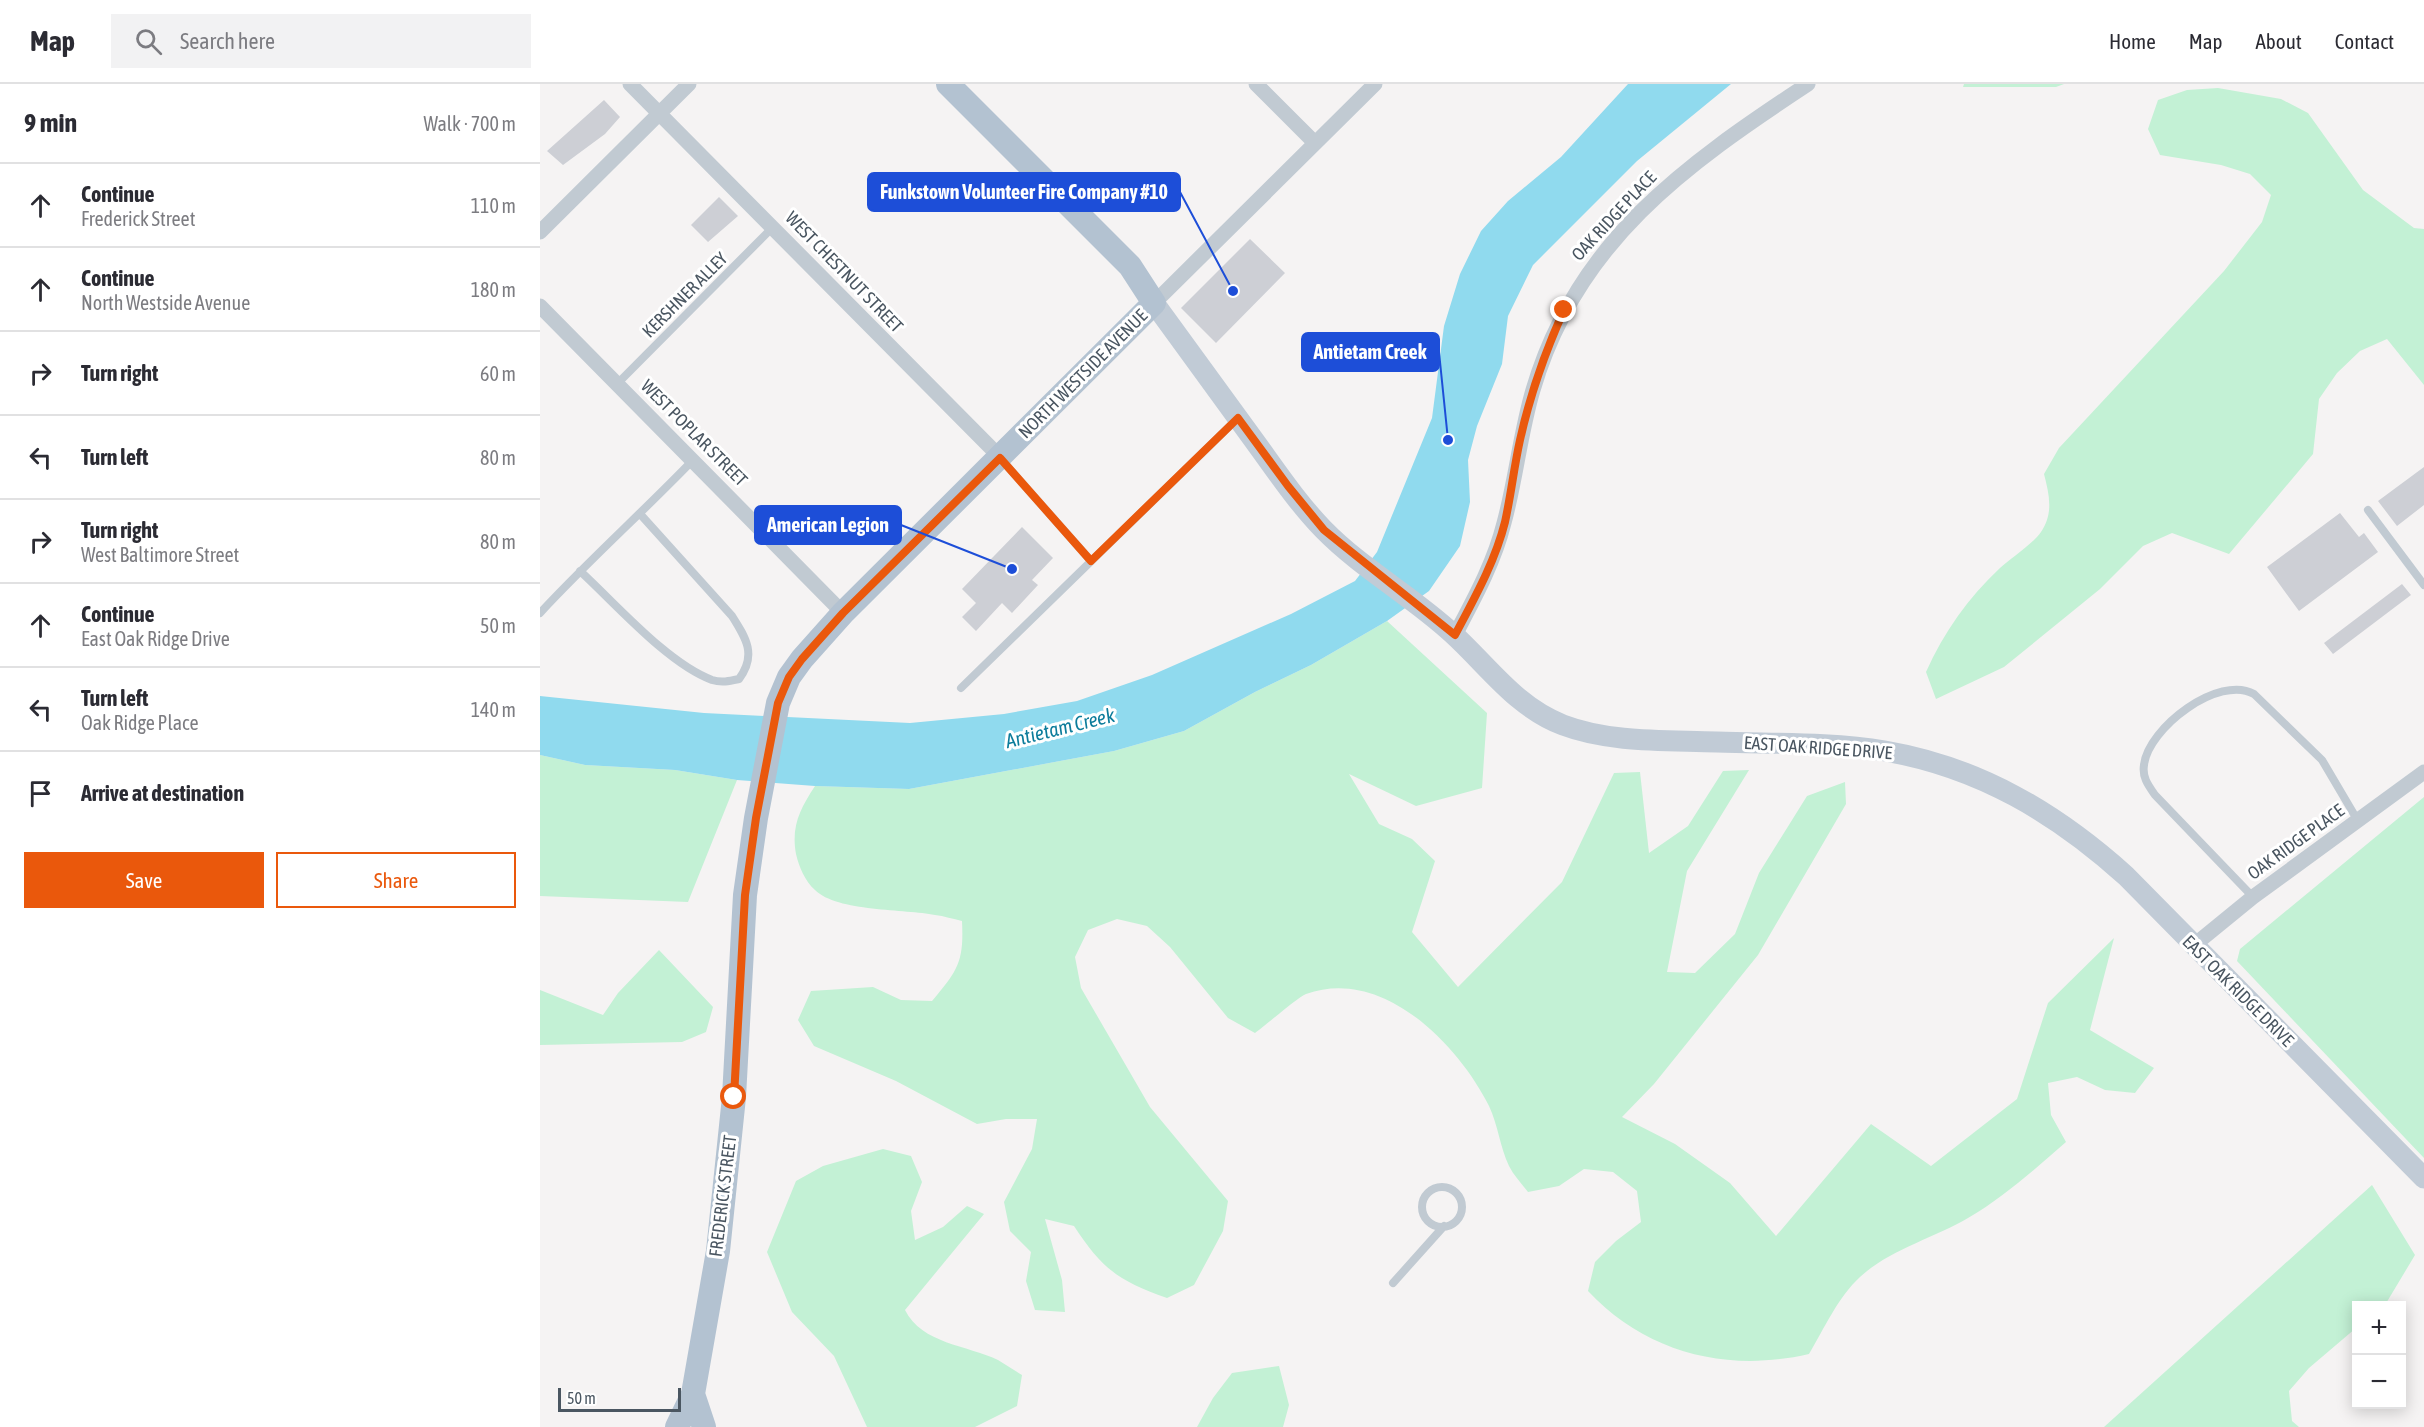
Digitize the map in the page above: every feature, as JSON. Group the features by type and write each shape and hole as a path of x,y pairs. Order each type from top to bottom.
{"main road":[{"path":"948,84 1131,266 1154,303"},
{"name":"NORTH WESTSIDE AVENUE","path":"756,818 778,703 789,677 802,659 843,613 1154,303"},
{"name":"FREDERICK STREET","path":"677,1427 693,1394 724,1207 734,1097 745,895 756,818"},
{"name":"FREDERICK STREET","path":"693,1394 704,1427"}],"street":[{"name":"WEST CHESTNUT STREET","path":"630,84 1000,458"},
{"path":"540,232 689,84"},
{"path":"1256,84 1315,143"},
{"path":"1154,303 1375,84"},
{"name":"OAK RIDGE PLACE","path":"1448,629 1493,558 1504,523 1520,440 1547,348 1564,310 1586,273 1648,206 1695,162 1808,84"},
{"name":"EAST OAK RIDGE DRIVE","path":"1154,303 1307,511 1324,530 1448,629 1514,696 1540,715 1565,726 1630,738 1822,746 1884,751 1927,760 1974,775 2020,797 2093,846 2126,876 2424,1178"},
{"name":"WEST POPLAR STREET","path":"540,306 843,613"},
{"name":"OAK RIDGE PLACE","path":"2193,946 2253,897 2424,772"}],"lane":[{"name":"KERSHNER ALLEY","path":"618,383 773,227"},
{"path":"961,688 1238,418"},
{"path":"1000,458 1091,561"},
{"path":"540,614 580,571 641,515 693,460"},
{"path":"2368,510 2424,585"},
{"path":"580,571 672,656 714,680 727,682 740,679 750,658 749,647 742,632 732,616 641,515"},
{"path":"2253,897 2155,795 2145,780 2144,765 2150,748 2178,714 2199,700 2226,690 2244,688 2254,694 2322,760 2358,822"},
{"path":"1393,1283 1444,1226 1457,1219 1461,1204 1454,1191 1439,1187 1426,1194 1422,1209 1430,1222 1444,1226"}],"green space":[{"path":"1964,84 2064,84 2056,87 1963,87"},
{"path":"2218,88 2281,99 2308,113 2363,190 2414,228 2424,229 2424,385 2387,339 2360,351 2337,373 2319,399 2313,454 2229,554 2172,533 2143,546 2100,589 2004,667 1936,699 1926,672 1949,629 1977,591 2000,568 2033,541 2045,525 2049,503 2044,474 2059,448 2224,271 2262,222 2271,195 2250,174 2221,165 2160,155 2148,129 2158,100 2187,90"},
{"path":"1387,621 1487,713 1482,788 1416,806 1349,774 1379,824 1412,839 1435,861 1412,932 1458,987 1562,882 1614,773 1640,772 1649,853 1688,826 1723,771 1749,770 1687,871 1667,972 1695,973 1735,934 1759,873 1807,796 1845,782 1846,804 1758,955 1654,1084 1622,1117 1675,1144 1730,1183 1776,1236 1871,1124 1931,1166 2017,1099 2048,1003 2114,938 2090,1030 2154,1068 2135,1093 2105,1090 2077,1077 2048,1083 2051,1115 2066,1142 2019,1182 1981,1210 1884,1259 1860,1277 1838,1304 1809,1354 1748,1361 1718,1359 1690,1353 1635,1330 1588,1291 1595,1262 1616,1241 1641,1222 1637,1191 1613,1172 1584,1169 1559,1186 1528,1192 1509,1166 1492,1113 1475,1082 1438,1036 1414,1016 1389,1001 1362,991 1334,988 1306,994 1255,1033 1228,1018 1170,947 1147,926 1117,919 1088,930 1075,957 1081,988 1150,1107 1228,1201 1223,1231 1194,1285 1167,1298 1136,1286 1113,1272 1094,1253 1074,1226 1045,1219 1062,1280 1065,1312 1035,1310 1026,1281 1031,1252 1010,1231 1004,1202 1032,1149 1037,1119 1006,1119 977,1124 896,1081 814,1046 798,1020 811,991 873,987 901,1000 932,1001 958,965 962,946 962,921 922,913 855,906 825,897 815,890 801,869 796,854 796,826 805,802 815,786 909,789 1114,751 1184,731 1255,692 1311,665"},
{"path":"540,755 585,765 675,770 737,780 688,902 540,896"},
{"path":"2424,797 2424,1158 2237,961 2240,949"},
{"path":"659,950 713,1007 706,1032 682,1042 540,1045 540,990 603,1015 618,993"},
{"path":"883,1149 911,1156 922,1182 911,1211 915,1240 943,1227 967,1206 984,1214 905,1310 922,1330 934,1337 998,1360 1022,1375 1017,1406 975,1427 867,1427 834,1356 792,1312 767,1252 796,1181 823,1166"},
{"path":"2372,1185 2415,1255 2387,1301 2352,1301 2352,1331 2309,1368 2289,1391 2292,1421 2299,1427 2104,1427"},
{"path":"1279,1366 1289,1405 1283,1427 1197,1427 1213,1398 1232,1373"}],"water":[{"name":"Antietam Creek","path":"1628,84 1731,84 1637,161 1533,265 1508,316 1502,364 1477,426 1468,460 1470,502 1460,546 1429,591 1387,621 1311,665 1255,692 1184,731 1114,751 909,789 815,786 737,780 675,770 585,765 540,755 540,696 704,713 910,723 1004,714 1077,701 1152,675 1291,614 1355,581 1377,552 1432,418 1444,326 1460,274 1481,231 1508,201 1561,157"}],"building":[{"path":"604,100 620,117 605,134 563,165 547,151"},
{"path":"719,197 738,216 708,242 691,225"},
{"path":"1250,239 1285,273 1216,343 1181,308"},
{"path":"2424,467 2424,505 2397,526 2378,501"},
{"path":"2340,513 2359,537 2364,533 2378,552 2299,611 2267,567"},
{"path":"1022,527 1053,558 1032,580 1038,585 1012,613 1002,603 976,631 962,617 976,603 962,589"},
{"path":"2402,584 2411,595 2333,654 2324,643"}],"place":[{"name":"Funkstown Volunteer Fire Company #10","path":"1233,291"},
{"name":"Antietam Creek","path":"1448,440"},
{"name":"American Legion","path":"1012,569"}],"route":[{"path":"734,1097 745,895 756,818 778,703 789,677 843,613 1000,458 1091,561 1238,418 1307,511 1324,530 1455,635 1493,558 1504,523 1520,440 1533,390 1547,348 1564,310"}]}
